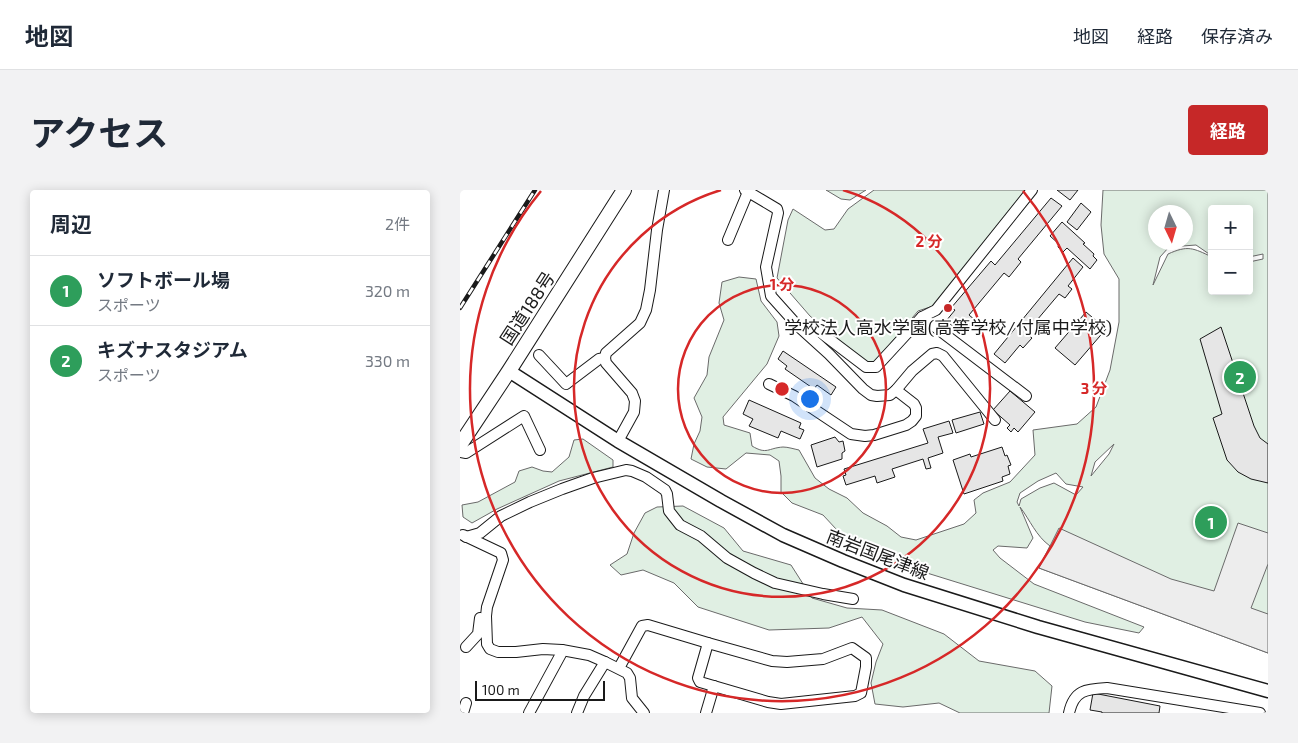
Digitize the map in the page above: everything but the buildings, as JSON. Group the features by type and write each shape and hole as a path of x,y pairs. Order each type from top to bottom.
{"highway":[{"name":"国道188号","path":"460,445 624,190"}],"main road":[{"name":"南岩国尾津線","path":"508,371 618,441 721,501 783,534 852,564 904,585 1038,627 1268,691"}],"street":[{"path":"618,441 634,412 635,401 632,393 606,363 605,358 606,353 640,323 646,310 664,190"},
{"path":"804,330 812,326 866,367 876,367 922,317 936,310 1032,190"},
{"path":"728,240 746,191 777,208 778,213 766,267 771,296 863,389 871,394 890,395 912,371 932,354 937,353 943,356 995,420"},
{"path":"922,317 1026,396"},
{"path":"540,355 566,384 599,359 605,358"},
{"path":"769,384 794,396 851,434 864,436 874,435 912,422 916,416 914,404 896,390"},
{"path":"460,452 466,453 524,416 540,450"},
{"path":"463,535 480,533 501,516 562,489 593,478 626,470 646,477 665,490 669,511 680,524 701,536 727,558 754,574 775,583 853,599"},
{"path":"463,535 501,553 503,560 486,616 487,644 490,649 498,652 544,649 562,650 589,655 627,673 630,678 632,698 644,713"},
{"path":"466,647 478,634 483,610 488,607"},
{"path":"619,668 642,626 648,625 772,661 787,662 824,659 852,648 866,658 861,693 855,696 781,704 700,682 698,678 708,643"},
{"path":"529,713 562,650"},
{"path":"577,713 584,696 605,662"},
{"path":"706,713 714,686"},
{"path":"1069,713 1074,697 1093,688 1107,688 1260,713"}],"green space":[{"path":"826,190 866,190 850,200 841,199"},
{"path":"874,190 1028,190 933,306 918,311 875,362 866,364 810,316 777,278 788,220 793,209 825,230 834,229 848,209"},
{"path":"1103,190 1268,190 1268,653 1039,568 1050,546 1037,533 1020,507 1033,538 1027,548 998,546 993,550 1000,558 1034,584 1144,627 1139,633 1085,622 885,560 850,544 823,515 792,503 781,492 779,461 770,455 746,453 726,469 707,467 691,459 694,444 700,431 702,417 694,398 707,375 709,357 724,320 719,303 722,282 739,277 756,279 761,301 777,322 779,336 767,364 723,417 724,425 750,433 752,446 761,450 783,447 799,450 815,478 829,489 847,498 863,513 887,526 901,537 916,540 964,524 976,513 974,500 983,493 1010,482 1035,455 1033,430 1077,424 1096,407 1110,370 1119,322 1119,279 1104,254 1101,225","holes":["1114,444 1109,454 1091,476 1095,462","1056,473 1066,484 1083,487 1076,495 1054,483 1040,488 1021,499 1019,506 1017,502 1020,493 1038,481"]},
{"path":"583,439 613,460 613,467 559,481 497,509 472,523 463,517 462,505 478,502 515,482 519,471 532,467 552,472 569,457 574,440"},
{"path":"683,506 724,528 743,551 791,565 812,598 847,608 882,610 944,634 979,661 1035,671 1052,686 1049,713 960,713 939,703 903,707 875,704 871,683 883,644 862,617 829,628 769,630 698,607 674,583 643,570 621,575 610,565 627,554 634,533 645,513 657,507"}],"shaded area":[{"path":"1238,523 1268,533 1268,564 1251,608 1268,614 1268,653 1039,568 1059,528 1171,579 1214,591"}],"railway":[{"path":"460,308 535,190"}],"place":[{"name":"学校法人高水学園(高等学校/付属中学校)","path":"948,308"},
{"name":"キズナスタジアム","path":"1240,377"},
{"name":"ソフトボール場","path":"1211,522"}]}
